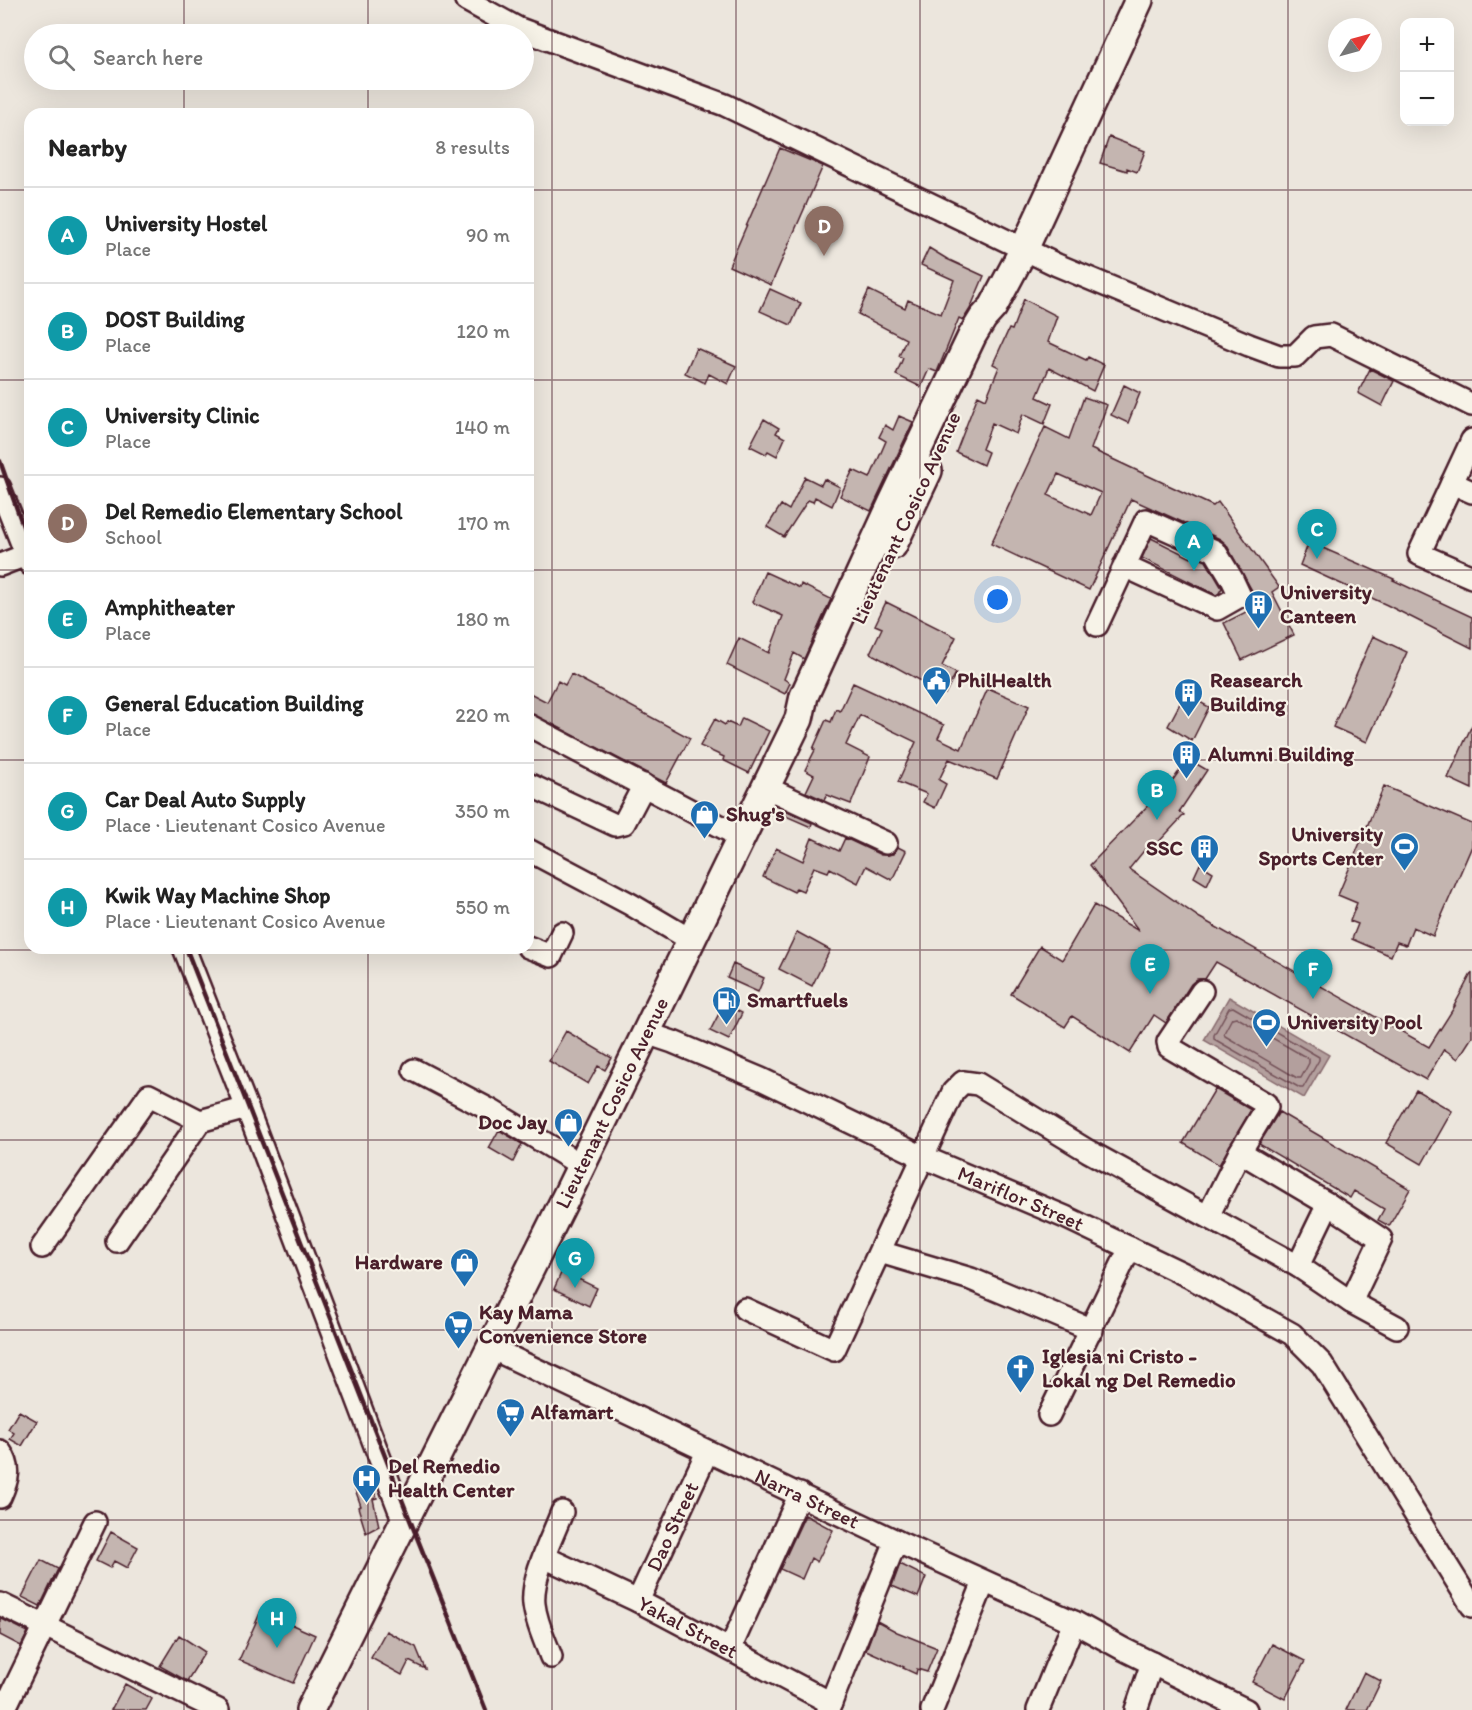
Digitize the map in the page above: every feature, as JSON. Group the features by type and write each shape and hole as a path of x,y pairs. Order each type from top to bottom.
{"main road":[{"name":"Lieutenant Cosico Avenue","path":"310,1710 491,1348 799,719 817,702 911,509 988,342 993,323 993,307 1024,249 1139,0"}],"street":[{"path":"466,0 511,24"},
{"path":"534,34 725,105 1078,274 1279,356 1295,356 1314,336 1331,335 1472,405"},
{"path":"1472,440 1419,554 1472,577"},
{"path":"1452,483 1472,492"},
{"path":"0,488 24,550"},
{"path":"1097,625 1124,566 1146,520 1215,551 1240,596 1217,609 1124,566"},
{"path":"0,565 24,561"},
{"path":"534,728 741,837"},
{"path":"534,787 615,825 624,823 644,785"},
{"path":"765,787 886,843"},
{"path":"534,853 630,904 691,940"},
{"path":"534,949 551,956 562,933"},
{"path":"186,954 404,1522"},
{"path":"1202,991 1168,1042 1169,1047 1266,1104 1266,1110 1240,1152 1208,1216"},
{"name":"Mariflor Street","path":"646,1033 761,1079 923,1157 1065,1217 1188,1276 1292,1334 1322,1364 1472,1606"},
{"path":"414,1070 492,1112 581,1165"},
{"path":"745,1309 834,1350 953,1092 963,1082 978,1084 1088,1151 1298,1266 1351,1302 1397,1327"},
{"path":"42,1247 149,1095 200,1120 247,1108"},
{"path":"117,1241 200,1120"},
{"path":"1240,1152 1328,1204 1381,1239 1351,1302"},
{"path":"1298,1266 1328,1204"},
{"path":"1049,1415 1130,1248"},
{"path":"880,1252 971,1279 1092,1330"},
{"name":"Narra Street","path":"491,1348 896,1541 1074,1622 1246,1710"},
{"path":"0,1451 7,1461 9,1476 0,1497"},
{"name":"Dao Street","path":"638,1601 707,1452"},
{"path":"730,1649 800,1494"},
{"path":"552,1657 539,1627 534,1604 535,1587 562,1512"},
{"path":"4,1710 94,1522"},
{"path":"830,1706 896,1541"},
{"name":"Yakal Street","path":"544,1557 638,1601 730,1649 830,1706"},
{"path":"932,1710 984,1582"},
{"path":"0,1604 218,1710"},
{"path":"1038,1710 1074,1622"},
{"path":"1136,1710 1152,1663"}],"water":[{"name":"University Pool","path":"1229,997 1329,1055 1304,1098 1204,1040"}],"building":[{"path":"1109,137 1145,151 1137,172 1100,163"},
{"path":"780,148 823,166 771,285 729,266"},
{"path":"929,248 984,276 970,309 963,320 959,318 937,372 929,369 921,387 896,375 903,358 899,356 906,339 858,314 869,290 905,308 908,300 941,314 954,280 921,265"},
{"path":"770,289 801,303 791,325 760,311"},
{"path":"1024,299 1057,316 1048,342 1086,360 1088,357 1104,365 1093,391 1049,368 1037,397 1052,404 1044,424 1023,414 1016,434 992,423 982,449 988,452 983,465 956,452 978,395 986,399 999,367 993,364 1009,329 1012,330"},
{"path":"696,348 736,366 728,384 709,374 705,383 685,373"},
{"path":"1370,369 1394,381 1382,406 1358,393"},
{"path":"1124,385 1140,393 1128,423 1111,415"},
{"path":"1084,397 1107,405 1091,449 1213,506 1218,502 1279,587 1272,592 1294,635 1242,660 1224,623 1260,605 1226,544 1220,539 1131,499 1089,590 991,544 1045,427 1069,439","holes":["1058,474 1101,493 1091,515 1048,495"]},
{"path":"899,416 913,422 871,511 840,496 853,470 870,478 886,441 879,437 885,425 893,430"},
{"path":"764,419 779,428 776,433 785,438 777,456 768,451 766,454 750,446"},
{"path":"805,477 821,485 824,479 840,487 832,506 815,497 813,502 808,500 784,537 767,527 781,505 789,510"},
{"path":"1151,538 1191,558 1192,555 1206,561 1222,588 1219,593 1216,595 1142,558"},
{"path":"1309,542 1394,579 1472,617 1472,648 1300,565"},
{"path":"765,572 800,588 801,584 831,599 804,659 794,653 784,679 790,683 785,694 727,665 739,638 769,653 783,616 752,602"},
{"path":"886,602 956,637 942,666 956,673 945,694 870,653 882,628 875,625"},
{"path":"1373,636 1407,652 1367,742 1333,727"},
{"path":"571,674 690,738 666,783 534,715 534,695 547,702 558,681 565,685"},
{"path":"853,683 944,725 938,738 961,749 988,688 1029,706 997,779 949,759 939,780 946,784 935,808 923,802 927,794 898,782 916,742 860,715 846,745 870,757 851,804 827,795 824,800 806,792 814,775 805,770 826,720 831,722 836,709 840,711"},
{"name":"Reasearch Building","path":"1185,694 1209,707 1192,741 1168,726"},
{"path":"742,718 769,731 749,773 723,760 724,757 700,746 715,719 725,725 727,722 738,727"},
{"path":"1472,725 1472,789 1448,778"},
{"path":"1188,759 1207,770 1179,812 1184,815 1155,846 1151,842 1129,869 1200,918 1429,1047 1455,1006 1472,972 1472,1037 1458,1059 1444,1049 1426,1080 1216,962 1205,979 1197,979 1191,984 1166,1023 1154,1015 1130,1053 1072,1016 1065,1027 1011,994 1040,946 1062,960 1094,905 1139,931 1090,865 1160,793 1162,795"},
{"name":"University Sports Center","path":"1384,786 1472,824 1472,846 1433,936 1413,927 1406,945 1397,942 1391,956 1352,939 1358,924 1350,921 1357,903 1338,895"},
{"path":"783,810 812,823 811,827 781,814"},
{"path":"812,838 839,851 845,838 881,855 893,854 898,847 906,851 892,880 866,866 858,883 830,868 828,872 814,867 803,891 796,888 794,892 763,877 776,848 803,861"},
{"name":"SSC","path":"1200,864 1213,872 1207,885 1194,877"},
{"path":"797,932 830,950 812,986 779,969"},
{"path":"733,964 764,978 758,992 727,978"},
{"path":"724,1004 742,1013 729,1040 710,1031"},
{"path":"566,1031 612,1058 605,1070 598,1066 588,1084 549,1061"},
{"path":"1215,1089 1251,1110 1219,1165 1183,1143"},
{"path":"1416,1090 1452,1111 1422,1164 1386,1143"},
{"path":"1279,1112 1410,1189 1389,1226 1378,1220 1384,1209 1354,1191 1350,1198 1259,1144"},
{"path":"499,1130 522,1144 513,1162 489,1148"},
{"path":"562,1271 597,1288 589,1306 554,1289"},
{"path":"19,1411 37,1421 22,1446 10,1439 14,1433 8,1429"},
{"path":"368,1475 377,1498 373,1499 379,1526 366,1533 358,1507 361,1506 352,1481"},
{"path":"805,1515 833,1530 817,1562 811,1558 802,1579 780,1569"},
{"path":"111,1532 138,1547 127,1568 114,1561 110,1568 96,1561"},
{"path":"41,1560 58,1569 40,1606 22,1597"},
{"path":"900,1564 926,1577 918,1597 892,1586"},
{"path":"261,1611 315,1635 293,1683 239,1660"},
{"path":"0,1618 28,1632 21,1646 0,1635"},
{"path":"877,1621 897,1632 937,1648 927,1672 917,1669 916,1674 866,1650"},
{"path":"386,1631 416,1647 425,1669 409,1661 402,1675 371,1658"},
{"path":"179,1635 205,1652 187,1681 160,1666"},
{"path":"1272,1644 1305,1661 1285,1699 1252,1682"},
{"path":"1364,1672 1381,1681 1367,1710 1346,1710"},
{"path":"125,1684 152,1699 146,1710 111,1710"}],"railway":[{"path":"0,461 24,529"},
{"path":"188,954 486,1710"}],"place":[{"name":"Del Remedio Elementary School","path":"824,256"},
{"name":"University Clinic","path":"1317,559"},
{"name":"University Hostel","path":"1194,571"},
{"name":"University Canteen","path":"1259,630"},
{"name":"PhilHealth","path":"936,706"},
{"name":"Reasearch Building","path":"1189,718"},
{"name":"Alumni Building","path":"1187,780"},
{"name":"DOST Building","path":"1157,820"},
{"name":"Shug's","path":"705,840"},
{"name":"University Sports Center","path":"1404,872"},
{"name":"SSC","path":"1204,874"},
{"name":"Amphitheater","path":"1150,994"},
{"name":"General Education Building","path":"1313,999"},
{"name":"Smartfuels","path":"726,1026"},
{"name":"University Pool","path":"1266,1048"},
{"name":"Doc Jay","path":"568,1148"},
{"name":"Hardware","path":"464,1288"},
{"name":"Car Deal Auto Supply","path":"575,1288"},
{"name":"Kay Mama Convenience Store","path":"458,1350"},
{"name":"Iglesia ni Cristo - Lokal ng Del Remedio","path":"1021,1394"},
{"name":"Alfamart","path":"510,1438"},
{"name":"Del Remedio Health Center","path":"367,1504"},
{"name":"Kwik Way Machine Shop","path":"277,1648"}]}
